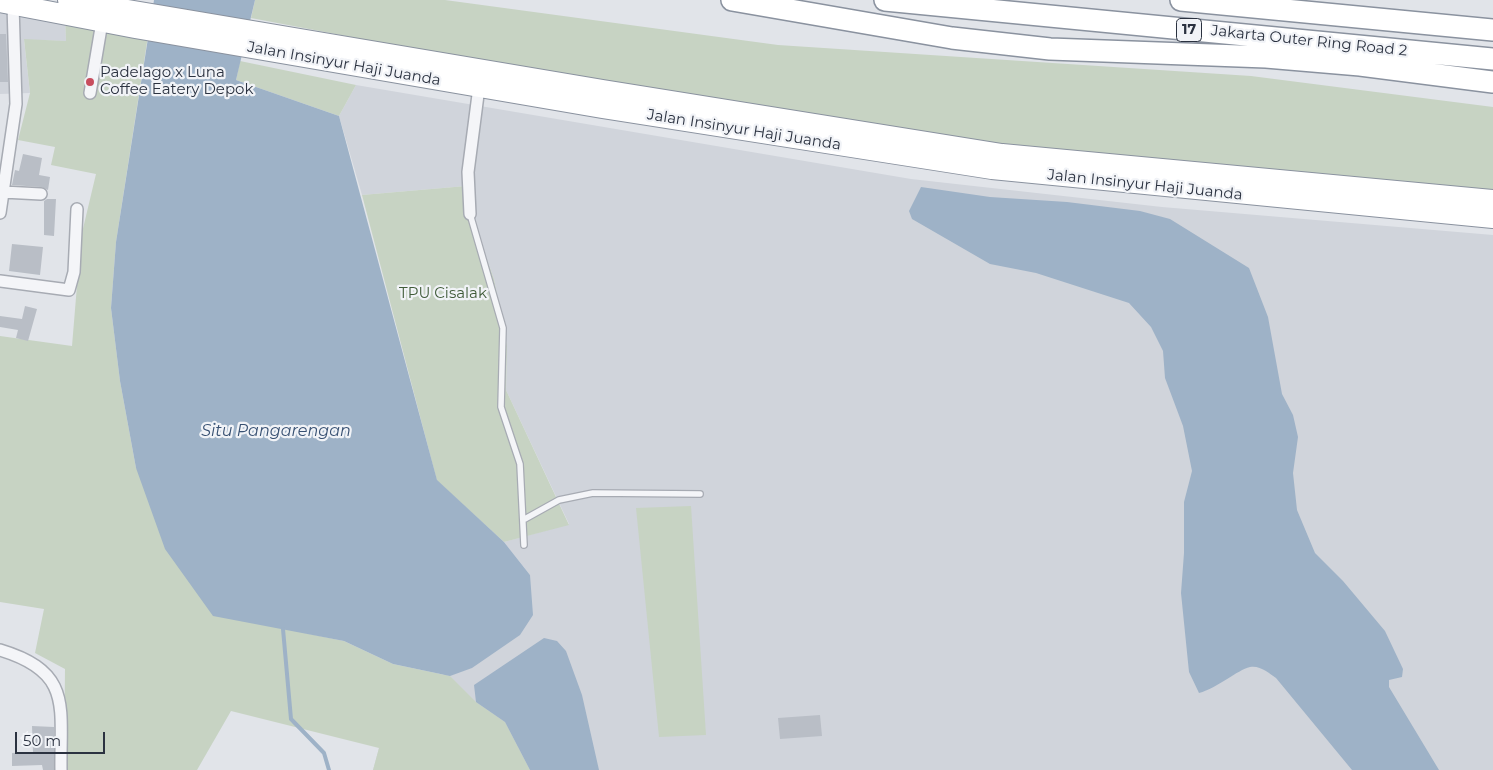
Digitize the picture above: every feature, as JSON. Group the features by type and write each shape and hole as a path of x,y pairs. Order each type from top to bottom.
{"highway":[{"name":"Jalan Insinyur Haji Juanda","path":"68,0 139,21 602,99 992,168 1493,218"},
{"path":"732,0 952,38 1050,49 1266,57 1360,65 1493,82"},
{"name":"Jakarta Outer Ring Road 2","path":"885,0 1493,59"},
{"name":"Jakarta Outer Ring Road 2","path":"1180,0 1493,30"},
{"path":"1307,0 1412,22"},
{"name":"Jalan Insinyur Haji Juanda","path":"7,4 102,22 139,21"},
{"name":"Jalan Insinyur Haji Juanda","path":"282,45 480,87 602,99 1002,154 1493,200"}],"street":[{"path":"0,213 16,104 7,4"},
{"path":"90,93 102,22"},
{"path":"470,214 468,172 480,87"},
{"path":"3,192 41,194"},
{"path":"0,281 70,290 74,272 77,209"},
{"path":"0,650 18,656 36,666 48,675 56,686 60,703 61,770"}],"lane":[{"path":"470,214 503,328 500,407 520,464 524,545"},
{"path":"523,520 560,500 592,493 700,494"}],"shaded area":[{"path":"0,2 65,17 66,41 24,40 30,93 0,94"},
{"path":"356,85 911,179 1162,207 1493,235 1493,770 373,770 379,748 530,575 504,542 569,524 506,390 507,346 494,279 470,213 466,186 362,195 339,116"}],"green space":[{"path":"255,0 445,0 778,45 1251,76 1493,107 1493,190 971,142 446,55 251,18"},
{"path":"65,17 148,36 116,242 111,308 120,381 136,468 305,633 344,641 393,664 450,676 476,702 505,722 530,770 373,770 379,748 231,711 197,770 64,770 65,669 35,653 44,609 0,602 0,336 72,346 81,237 96,174 51,165 55,147 18,140 30,93 24,39 66,41"},
{"path":"240,61 356,85 339,116 236,80"},
{"name":"TPU Cisalak","path":"466,186 470,213 494,279 507,346 506,390 569,525 504,542 437,481 362,195"},
{"path":"691,506 706,735 659,737 636,508"}],"water":[{"name":"Situ Pangarengan","path":"154,0 255,0 236,80 339,116 437,480 504,542 530,575 533,615 520,635 472,668 450,676 393,664 344,641 213,616 165,549 136,468 120,381 111,308 116,242"},
{"path":"921,187 990,197 1067,202 1140,211 1170,219 1249,268 1268,317 1282,394 1293,415 1298,437 1293,473 1297,510 1315,553 1343,581 1385,631 1403,669 1402,677 1389,680 1389,687 1439,770 1352,770 1276,678 1261,668 1250,667 1245,669 1199,693 1189,672 1181,593 1184,553 1184,502 1192,471 1183,426 1165,378 1163,351 1151,327 1129,303 1036,273 990,264 912,219 909,211"},
{"path":"544,638 557,641 566,651 582,695 599,770 530,770 505,722 476,702 474,685"}],"building":[{"path":"0,34 6,34 8,82 0,82"},
{"path":"23,154 42,158 39,175 50,177 48,190 41,187 12,185 15,170 19,171"},
{"path":"56,199 54,236 44,235 44,201"},
{"path":"12,244 43,247 40,275 9,271"},
{"path":"25,306 37,309 28,341 16,338 18,330 0,327 0,316 22,319"},
{"path":"820,715 822,736 780,739 778,718"},
{"path":"32,726 54,727 54,770 43,770 42,765 12,766 12,753 33,752"}],"waterway":[{"path":"283,629 291,719 324,753 329,770"}],"place":[{"name":"Padelago x Luna Coffee Eatery Depok","path":"90,82"}]}
